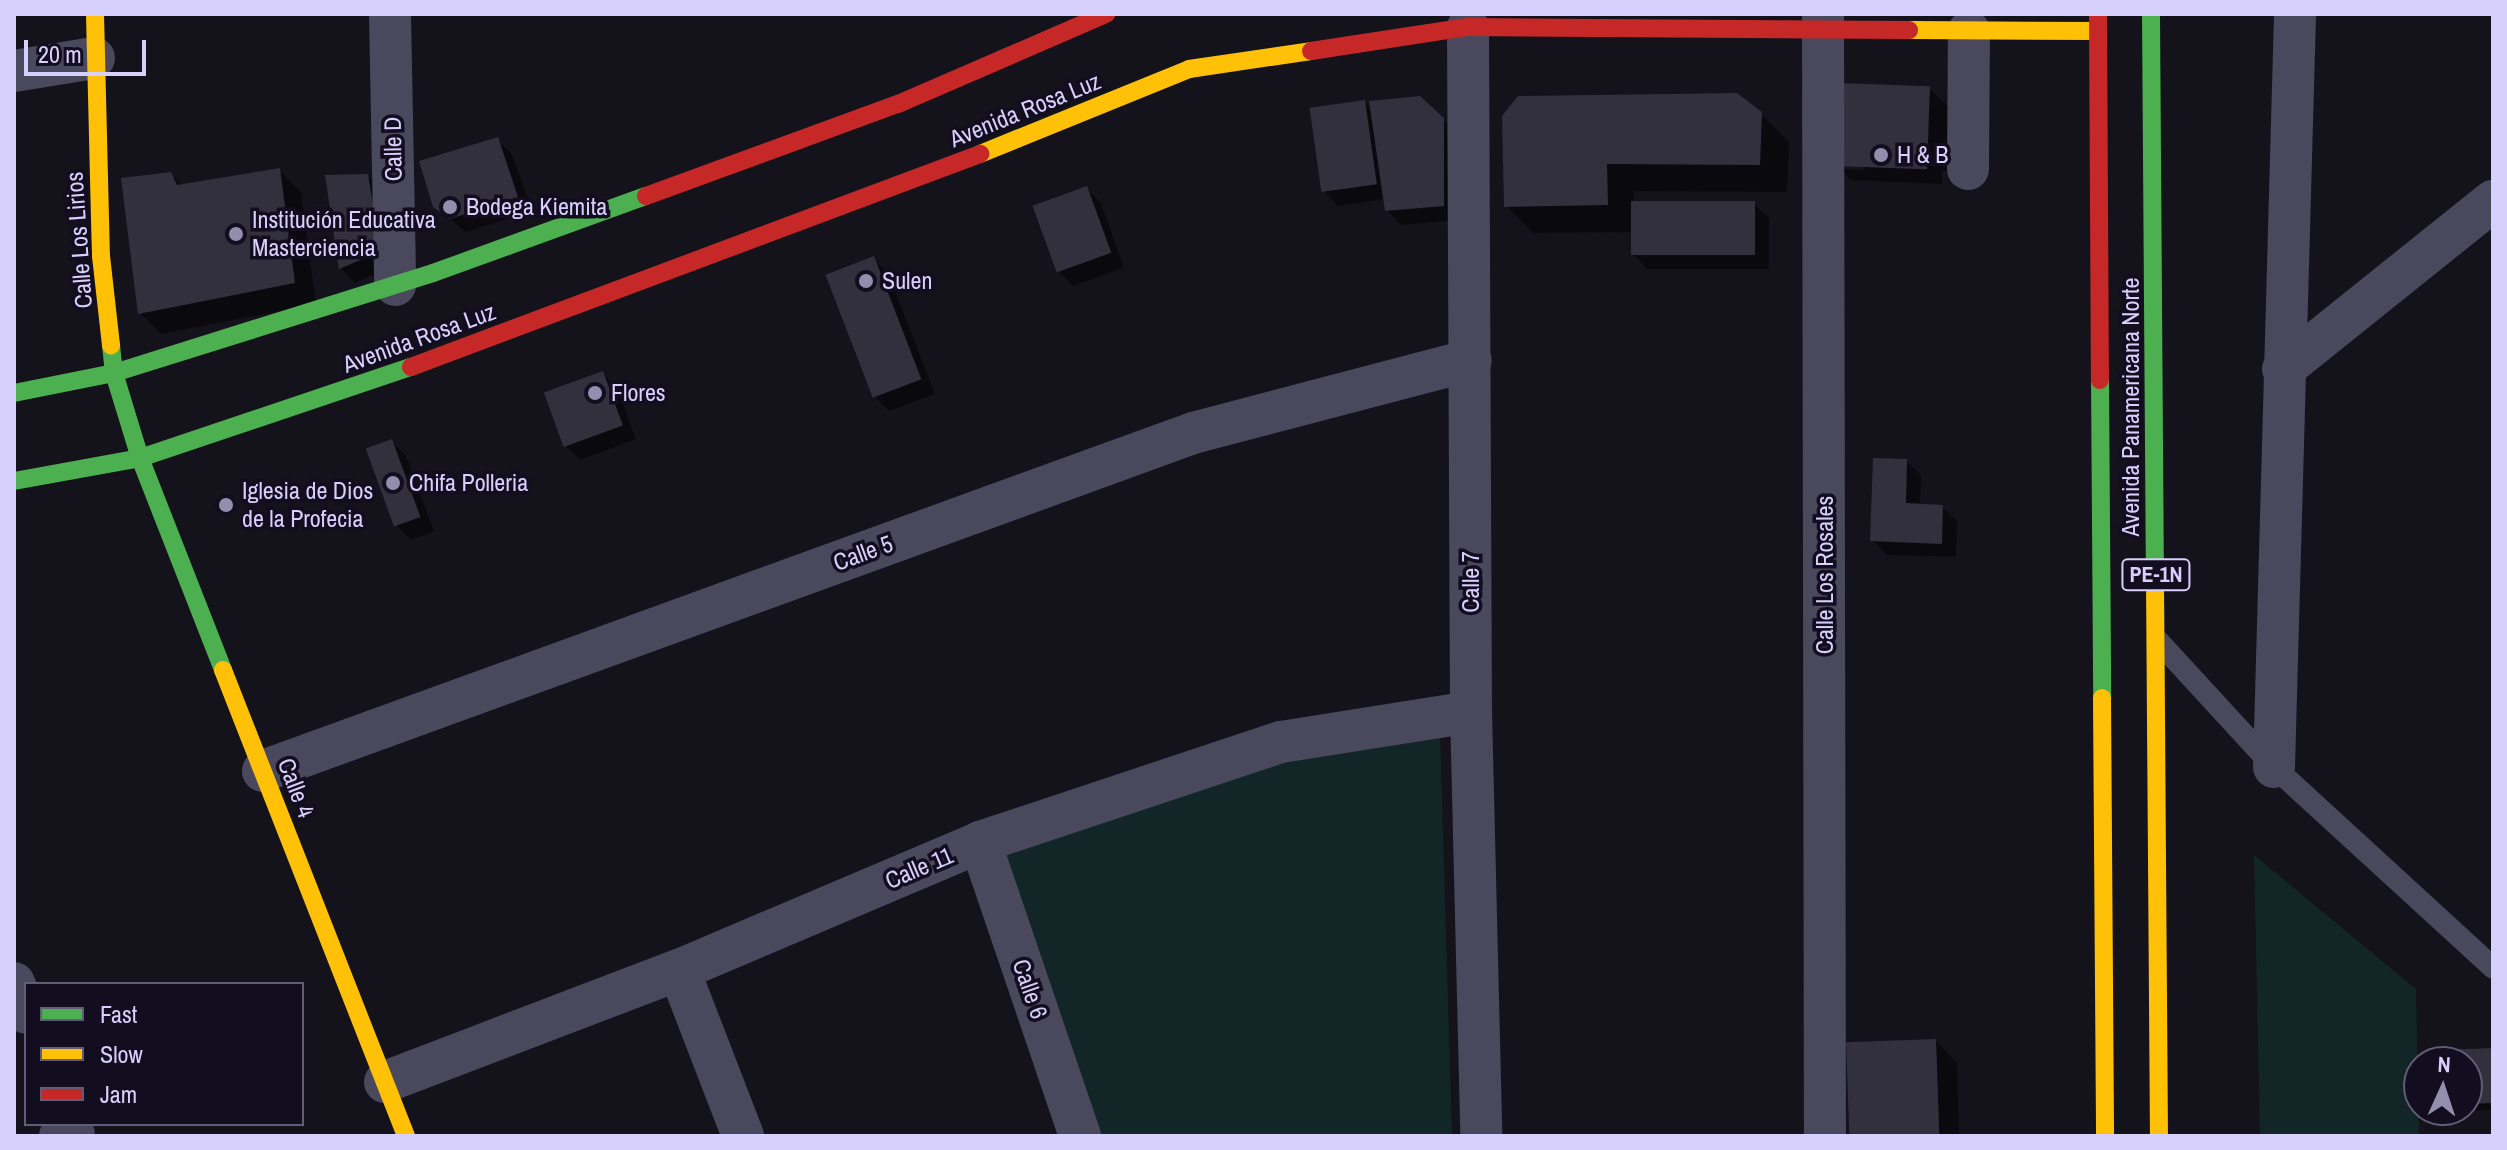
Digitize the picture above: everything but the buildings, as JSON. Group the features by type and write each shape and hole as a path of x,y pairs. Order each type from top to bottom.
{"main road":[{"name":"Calle Los Lirios","path":"95,14 101,256 114,373 140,458"},
{"path":"14,393 114,373 395,285 898,104 1106,14"},
{"name":"Avenida Panamericana Norte","path":"2151,14 2159,1136"},
{"name":"Avenida Rosa Luz","path":"14,481 140,458 525,325 926,176 1189,69 1468,27 1824,22 1969,31 2098,23"},
{"name":"Avenida Panamericana Norte","path":"2098,23 2105,1136"},
{"name":"Calle 4","path":"140,458 406,1136"}],"street":[{"name":"Calle D","path":"390,14 395,285"},
{"path":"2274,767 2295,14"},
{"name":"Calle Los Rosales","path":"1824,22 1825,1136"},
{"name":"Calle 7","path":"1468,27 1471,712 1481,1136"},
{"path":"1968,169 1969,31"},
{"path":"14,71 94,58"},
{"path":"2283,369 2493,201"},
{"name":"Calle 5","path":"263,771 1193,433 1471,360"},
{"name":"Calle 11","path":"385,1082 679,970 980,842 1281,742 1471,712"},
{"name":"Calle 6","path":"980,842 1080,1136"},
{"path":"679,970 743,1136"},
{"path":"14,983 24,1008"}],"lane":[{"path":"2157,640 2274,767 2493,968"}],"green space":[{"path":"1440,733 1452,1136 1094,1136 996,856 1282,763"},
{"path":"2254,855 2416,989 2417,1046 2403,1046 2403,1126 2419,1126 2419,1136 2260,1136"}],"traffic: fast":[{"path":"2151,14 2155,581"},
{"path":"14,393 114,373 433,273 646,196"},
{"path":"111,345 114,373 140,458 223,670"},
{"path":"14,481 140,458 411,367"},
{"path":"2100,380 2102,698"}],"traffic: slow":[{"path":"95,14 101,256 111,345"},
{"path":"1909,30 2098,31"},
{"path":"980,154 1189,69 1311,51"},
{"path":"2155,581 2159,1136"},
{"path":"223,670 406,1136"},
{"path":"2102,698 2105,1136"}],"traffic: jam":[{"path":"646,196 898,104 1106,14"},
{"path":"2098,14 2100,380"},
{"path":"1311,51 1468,27 1909,30"},
{"path":"411,367 980,154"}],"place":[{"name":"H & B","path":"1881,155"},
{"name":"Bodega Kiemita","path":"450,207"},
{"name":"Institución Educativa Masterciencia","path":"236,234"},
{"name":"Sulen","path":"866,281"},
{"name":"Flores","path":"595,393"},
{"name":"Chifa Polleria","path":"393,483"},
{"name":"Iglesia de Dios de la Profecia","path":"226,505"}]}
